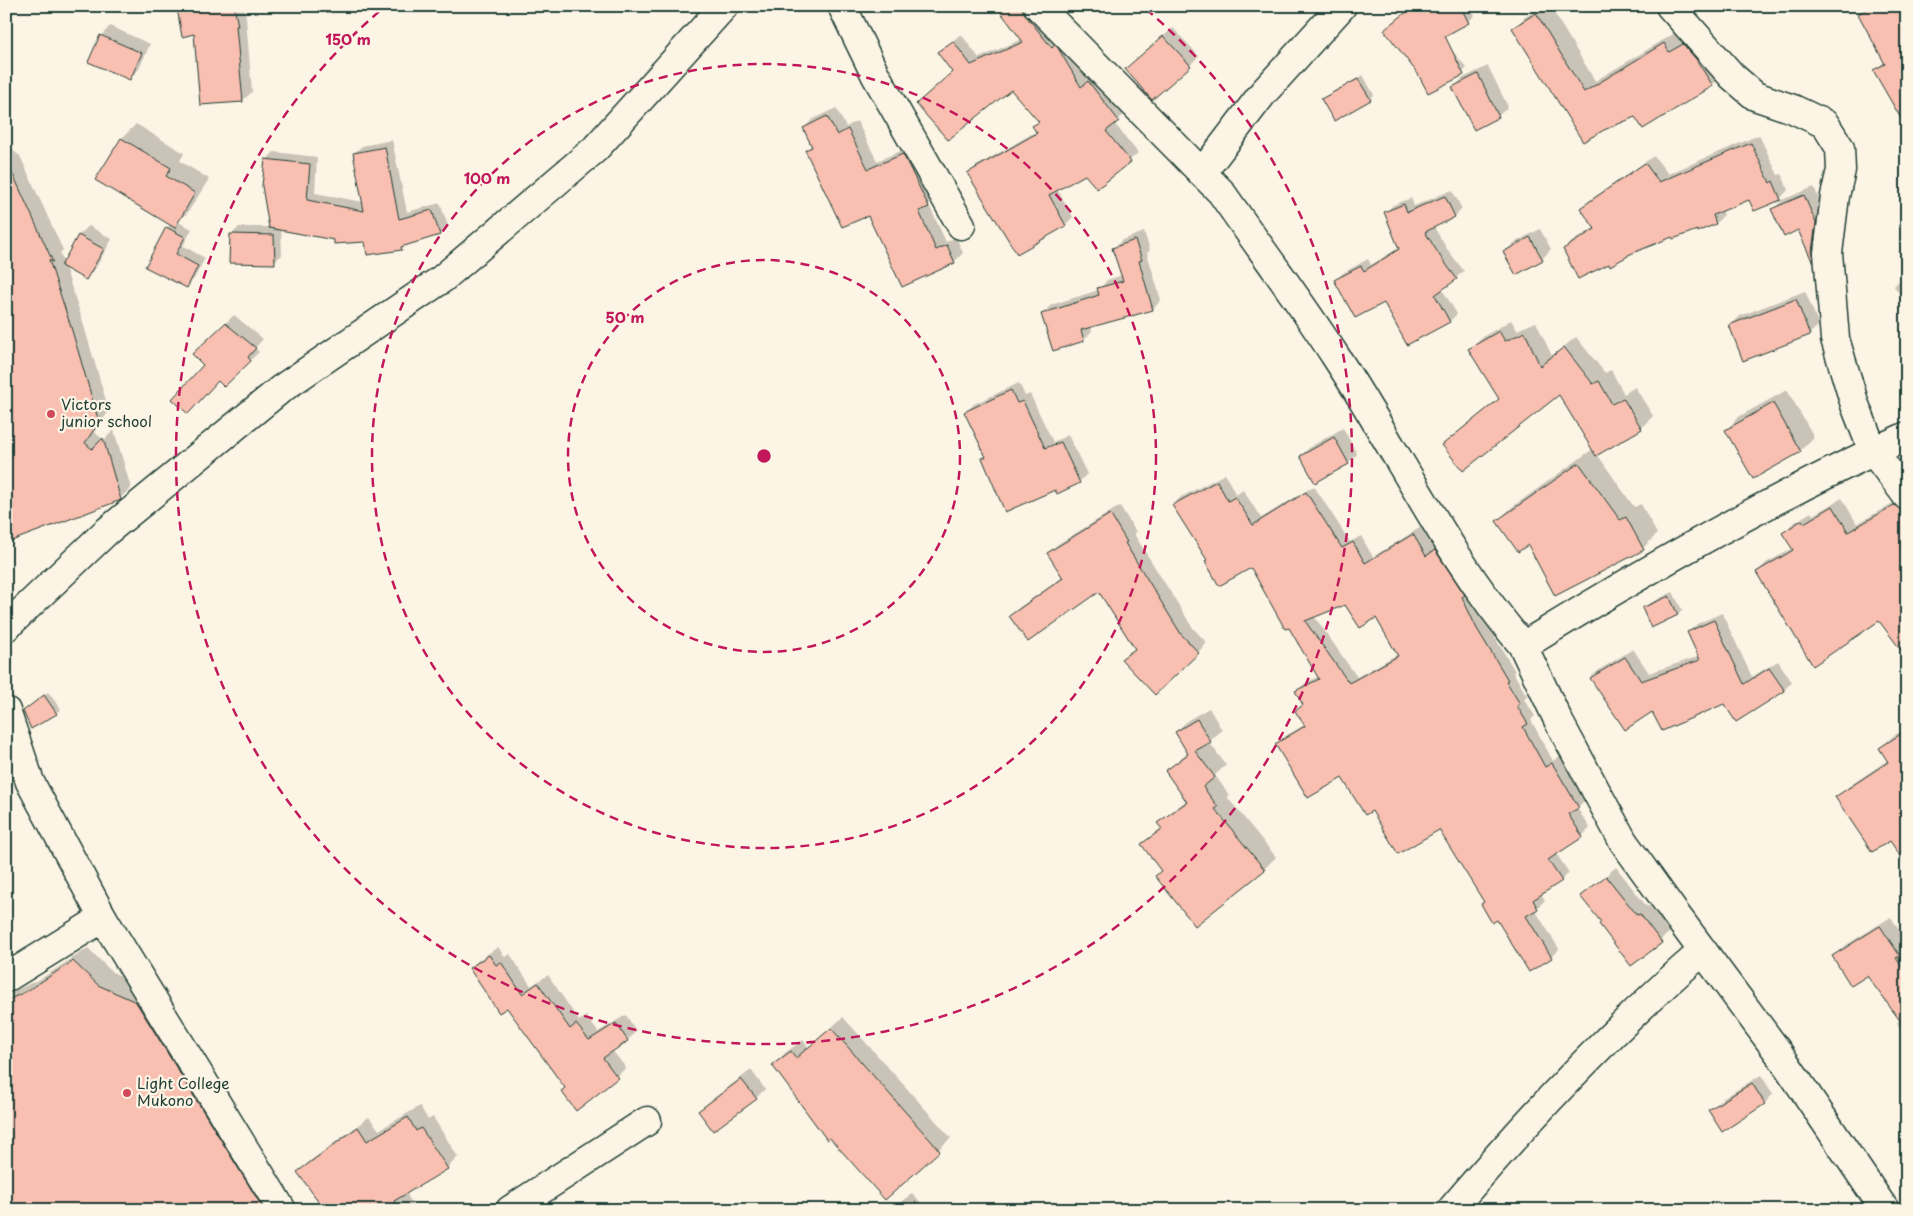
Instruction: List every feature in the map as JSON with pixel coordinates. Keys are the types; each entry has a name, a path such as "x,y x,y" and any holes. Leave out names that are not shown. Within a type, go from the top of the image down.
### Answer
{"street":[{"path":"842,6 875,74 962,225"},
{"path":"1038,6 1221,192 1336,357 1414,488 1495,613 1523,646 1559,722 1624,841 1778,1052 1885,1210"},
{"path":"1202,173 1263,93 1342,6"},
{"path":"1670,6 1732,76 1755,96 1793,109 1825,124 1840,148 1841,170 1835,196 1828,253 1835,339 1855,405 1873,451 1907,496"},
{"path":"6,627 106,532 266,401 442,280 595,149 719,8"},
{"path":"1523,646 1614,590 1774,500 1907,436"},
{"path":"6,711 30,782 103,918 282,1210"},
{"path":"6,978 103,918"},
{"path":"1451,1210 1589,1057 1703,951"},
{"path":"510,1210 647,1121"}],"building":[{"path":"188,6 234,6 238,26 236,26 243,102 200,105 194,34 182,37 177,8"},
{"path":"996,6 1020,6 1052,48 1055,45 1058,48 1081,87 1088,81 1119,121 1106,131 1131,162 1097,189 1085,175 1049,195 1066,226 1017,254 967,173 1037,133 1032,126 1039,122 1011,90 948,140 916,104 952,72 937,52 953,41 971,65 1023,42"},
{"path":"1414,6 1460,6 1469,23 1445,36 1464,75 1428,93 1418,74 1384,30"},
{"path":"1873,6 1898,6 1907,23 1907,129 1873,70 1885,64 1858,14"},
{"path":"1536,13 1584,92 1664,43 1669,52 1683,44 1696,59 1713,86 1643,129 1635,117 1604,130 1583,142 1512,28"},
{"path":"100,35 142,53 130,80 88,62"},
{"path":"1163,36 1191,66 1152,100 1125,69"},
{"path":"1478,74 1499,117 1474,130 1452,87"},
{"path":"1358,79 1371,100 1334,121 1321,99"},
{"path":"827,116 837,135 848,129 868,169 903,154 929,207 919,211 936,250 947,245 955,263 902,287 868,216 842,227 805,150 812,147 803,128"},
{"path":"121,138 171,168 166,176 195,193 175,228 95,180"},
{"path":"1751,143 1770,183 1773,181 1781,200 1754,211 1749,200 1713,215 1716,224 1697,232 1697,230 1673,239 1672,237 1628,255 1610,266 1609,264 1578,279 1563,249 1595,229 1580,208 1645,163 1659,182"},
{"path":"385,147 399,219 432,210 440,235 401,247 402,250 367,255 365,242 334,244 334,240 269,228 262,186 265,159 310,164 307,200 364,211 353,153"},
{"name":"Victors junior school","path":"6,159 53,262 49,260 99,422 85,443 92,449 103,438 121,500 6,543"},
{"path":"1804,195 1816,223 1812,251 1813,263 1798,230 1784,237 1771,209"},
{"path":"1445,196 1455,217 1425,232 1457,279 1435,295 1450,322 1407,345 1384,303 1355,318 1334,280 1361,266 1364,271 1399,249 1384,212 1404,204 1407,212"},
{"path":"166,227 185,237 176,254 198,266 187,288 145,267"},
{"path":"230,234 274,235 275,264 229,263"},
{"path":"78,235 104,249 86,280 61,266"},
{"path":"1530,237 1543,260 1516,275 1503,252"},
{"path":"1135,240 1142,260 1139,261 1153,310 1081,330 1084,341 1053,351 1041,314 1099,295 1097,288 1123,281 1112,248"},
{"path":"1796,299 1810,335 1743,361 1729,325"},
{"path":"225,323 256,348 248,357 251,361 224,387 218,381 188,414 172,399 203,365 192,354"},
{"path":"1499,331 1505,341 1525,332 1540,366 1564,347 1593,384 1599,381 1612,404 1623,398 1642,429 1596,456 1559,395 1463,471 1442,445 1499,399 1468,349"},
{"path":"1011,390 1017,403 1023,401 1045,448 1061,442 1080,483 1057,494 1055,490 1005,512 982,458 986,457 964,412"},
{"path":"1773,403 1801,452 1753,479 1725,430"},
{"path":"1334,437 1349,464 1315,483 1300,456"},
{"path":"1579,463 1620,520 1626,517 1644,550 1555,596 1528,545 1518,552 1496,521"},
{"path":"1217,481 1228,501 1235,497 1253,525 1306,492 1342,548 1353,542 1365,563 1413,534 1426,556 1435,550 1465,595 1462,597 1476,627 1520,704 1517,706 1528,724 1523,727 1545,767 1552,763 1579,808 1568,814 1583,837 1548,860 1562,881 1533,900 1538,909 1526,916 1552,958 1529,972 1497,920 1492,923 1481,904 1484,902 1439,830 1398,854 1372,811 1365,815 1342,778 1308,798 1275,744 1305,726 1295,711 1303,705 1295,691 1319,679 1289,628 1285,629 1251,568 1219,586 1205,561 1207,560 1172,505","holes":["1345,605 1360,628 1376,618 1398,656 1349,683 1305,621"]},
{"path":"1894,505 1904,511 1907,516 1907,658 1879,621 1813,666 1756,572 1793,550 1782,533 1802,520 1804,523 1833,506 1848,532"},
{"path":"1110,514 1127,542 1125,543 1181,634 1199,653 1155,695 1121,659 1135,649 1099,592 1028,642 1009,616 1063,578 1047,553"},
{"path":"1669,596 1678,615 1651,628 1642,608"},
{"path":"1714,620 1744,684 1769,668 1785,691 1736,722 1724,704 1662,731 1652,712 1625,730 1590,678 1625,657 1641,681 1700,660 1687,632"},
{"path":"44,695 57,714 31,729 23,711"},
{"path":"1197,719 1211,742 1195,751 1215,777 1203,787 1218,807 1215,809 1265,870 1195,926 1155,876 1161,871 1141,844 1162,829 1157,823 1187,802 1165,771 1188,754 1175,732"},
{"path":"1907,730 1907,866 1890,841 1872,852 1835,797 1888,762 1879,748"},
{"path":"1606,876 1637,915 1640,914 1662,943 1631,966 1599,924 1601,922 1580,896"},
{"path":"1880,926 1900,956 1896,958 1907,974 1907,1030 1867,976 1851,986 1832,956"},
{"path":"489,955 496,965 501,962 522,994 538,983 570,1029 576,1024 589,1040 616,1023 628,1041 603,1058 618,1078 576,1111 561,1091 565,1088 507,1008 499,1013 469,968"},
{"path":"73,961 98,985 136,1002 264,1210 19,1210 6,1200 6,1001 27,991"},
{"path":"831,1028 940,1151 885,1200 830,1138 827,1140 772,1065 791,1051 796,1058"},
{"path":"741,1079 757,1099 713,1131 698,1111"},
{"path":"1752,1083 1765,1104 1722,1132 1708,1110"},
{"path":"408,1117 416,1131 421,1128 448,1169 394,1201 398,1210 325,1210 297,1172 358,1127 367,1141"}],"place":[{"name":"Victors junior school","path":"51,414"},
{"name":"Light College Mukono","path":"127,1093"}]}
